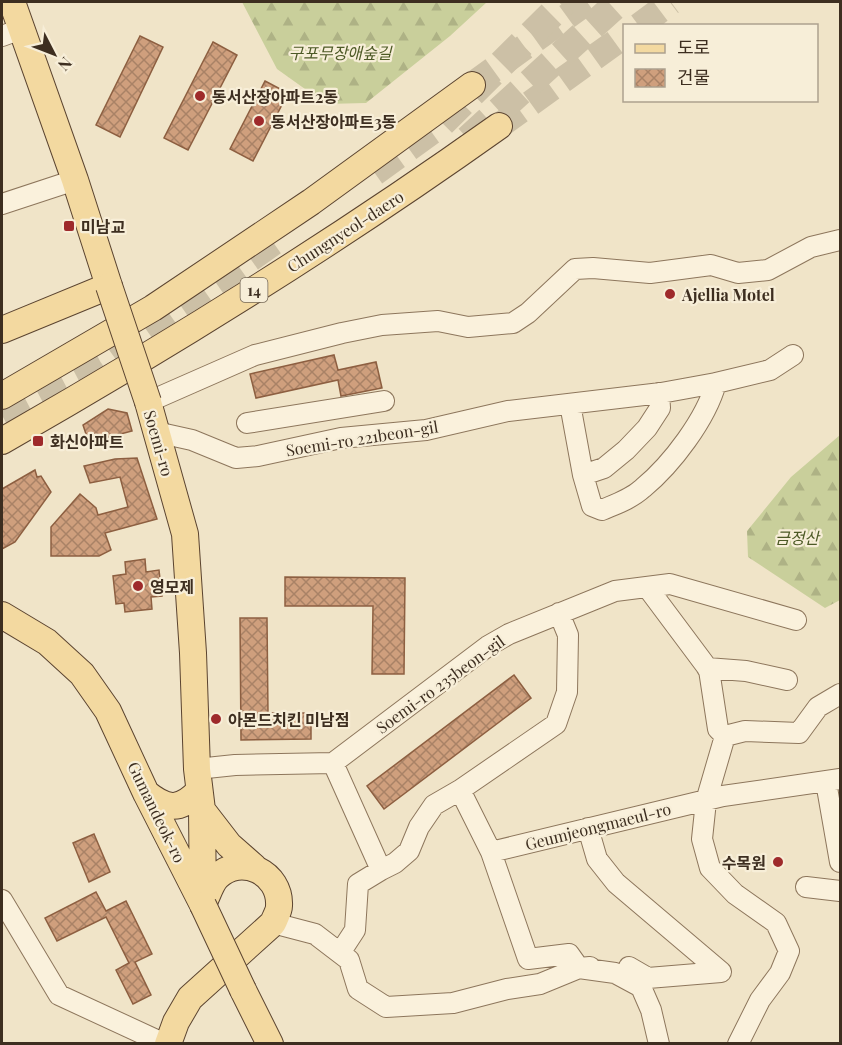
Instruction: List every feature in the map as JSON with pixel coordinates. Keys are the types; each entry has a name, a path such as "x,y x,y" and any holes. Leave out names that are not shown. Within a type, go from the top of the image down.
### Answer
{"main road":[{"name":"Soemi-ro","path":"12,2 11,32 75,180 148,402 185,534 204,873 203,905"},
{"path":"2,396 153,308 311,201 472,84"},
{"name":"Chungnyeol-daero","path":"2,441 114,377 269,281 408,191 499,126"},
{"path":"2,330 109,286"},
{"name":"Gumandeok-ro","path":"2,615 47,642 82,674 108,711 270,1044"},
{"path":"146,793 160,804 176,806 188,803 199,790 229,845 267,875 277,890 279,907 273,923 190,998 166,1044"},
{"path":"203,905 216,878 225,871 241,866 254,867"}],"street":[{"path":"2,204 75,180"},
{"path":"148,402 255,356 352,331 382,325 438,321 468,327 513,323 528,313 575,269 593,267 650,273 711,265 738,273 768,270 811,247 840,240"},
{"name":"Soemi-ro 221beon-gil","path":"156,432 192,440 236,458 258,456 336,440 426,430 508,411 659,393 770,370 793,355"},
{"path":"570,404 583,476 592,506 602,510 622,502 642,489 671,460 712,398 716,382"},
{"path":"583,476 603,468 626,450 647,428 660,408 659,393"},
{"path":"247,423 384,401"},
{"path":"329,410 336,440"},
{"name":"Soemi-ro 235beon-gil","path":"333,763 488,646 509,634 615,591 670,584 796,620"},
{"path":"647,587 707,668 718,729 725,736"},
{"path":"340,953 355,930 358,884 395,863 409,850 419,827 434,805 460,790 556,724 567,692 568,635 560,613"},
{"path":"707,668 746,671 787,680"},
{"path":"725,736 745,731 800,734 818,708 840,694"},
{"path":"725,736 706,801 702,839 710,868 735,894 776,923 789,951 780,973 760,1000 738,1044"},
{"path":"199,790 235,765 333,763 381,870"},
{"path":"833,781 840,862"},
{"name":"Geumjeongmaeul-ro","path":"491,852 723,796 833,781"},
{"path":"460,790 491,852 528,959 569,954 579,968 615,974 640,987 651,1010 659,1044"},
{"path":"273,923 315,934 349,960 358,989 387,1007 453,1003 507,989 540,984 579,968 621,962 648,978 721,972 616,883 597,860 588,828"},
{"path":"806,887 840,891"},
{"path":"2,900 59,995 166,1044"}],"green space":[{"name":"구포무장애숲길","path":"242,2 487,2 450,36 366,103 326,104 277,69"},
{"name":"금정산","path":"840,435 840,600 825,608 748,557 747,531 791,477"}],"building":[{"path":"140,36 163,47 120,137 96,125"},
{"name":"동서산장아파트2동","path":"213,42 237,55 188,150 164,138"},
{"name":"동서산장아파트3동","path":"265,81 288,93 253,161 230,149"},
{"path":"334,355 338,370 376,362 382,388 341,396 338,380 256,398 250,374"},
{"path":"108,409 127,413 132,431 109,437 87,437 83,425"},
{"path":"137,458 157,519 105,533 111,550 99,556 51,556 51,527 80,494 96,508 98,515 128,507 120,477 90,483 84,466 115,459"},
{"path":"35,470 37,477 41,476 51,492 15,542 2,549 2,489"},
{"name":"영모제","path":"145,559 146,572 159,570 162,596 151,597 152,609 125,612 124,603 116,604 113,576 126,574 125,562"},
{"path":"285,577 405,578 404,674 372,674 373,606 285,606"},
{"path":"240,618 267,618 268,713 311,713 311,739 241,740"},
{"path":"514,675 531,698 384,809 367,786"},
{"path":"94,834 110,872 89,882 73,843"},
{"path":"96,892 106,911 126,901 152,954 135,962 151,995 133,1004 116,970 129,963 106,917 57,941 45,918"}],"tunnel":[{"path":"374,172 441,124 564,2"},
{"path":"472,85 587,2"},
{"path":"468,139 619,2"},
{"path":"642,24 671,2"},
{"path":"499,126 623,37"},
{"path":"2,415 101,363 284,234"}],"place":[{"name":"동서산장아파트2동","path":"200,96"},
{"name":"동서산장아파트3동","path":"259,121"},
{"name":"미남교","path":"69,226"},
{"name":"Ajellia Motel","path":"670,294"},
{"name":"화신아파트","path":"38,441"},
{"name":"영모제","path":"138,586"},
{"name":"아몬드치킨 미남점","path":"216,719"},
{"name":"수목원","path":"778,862"}]}
